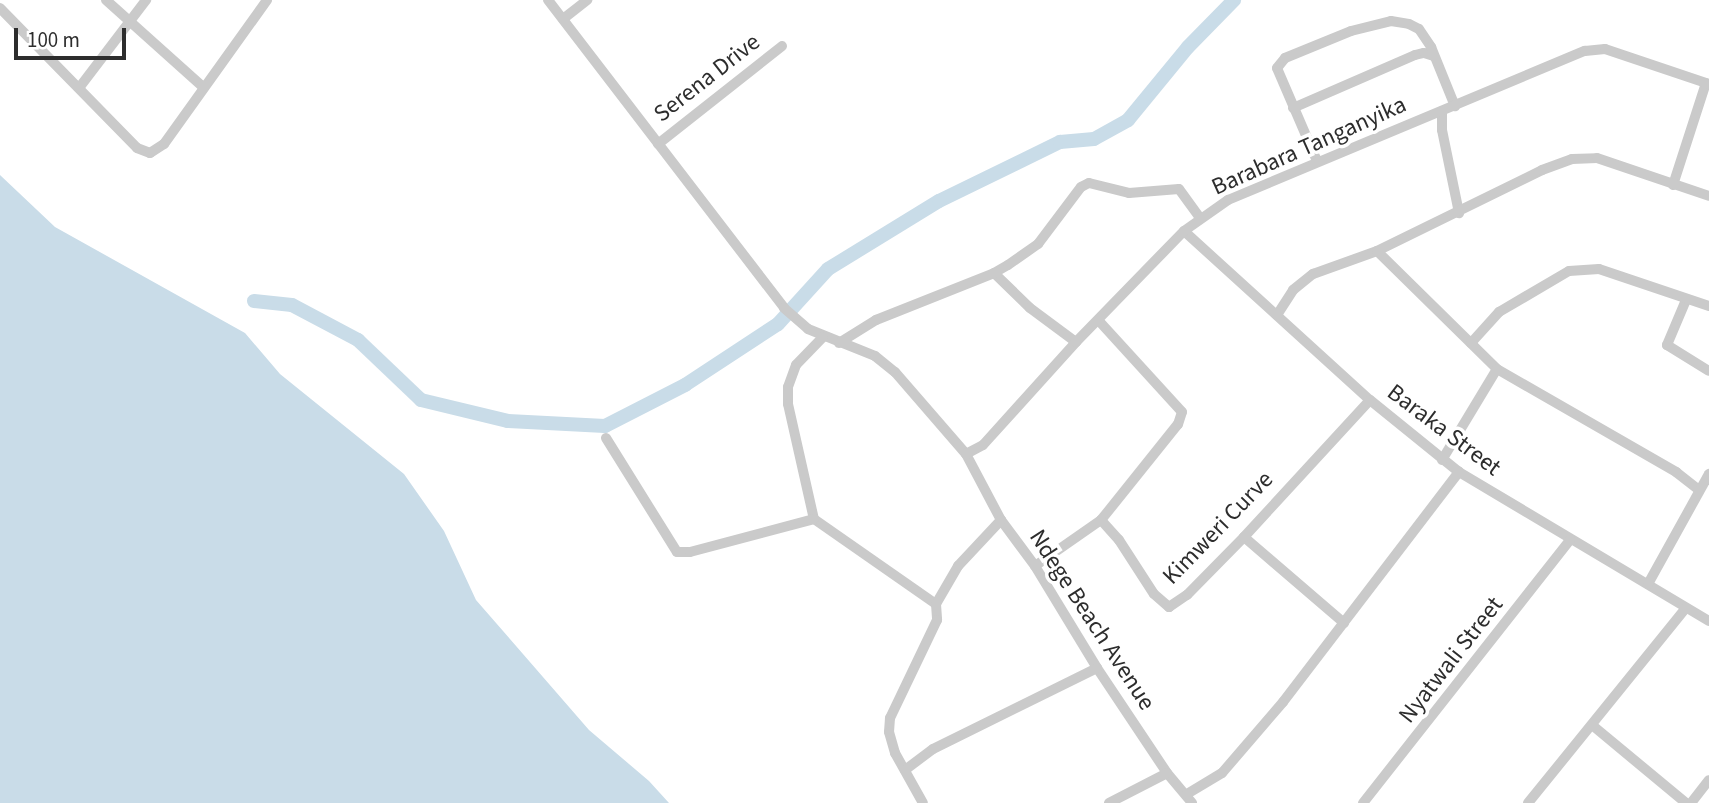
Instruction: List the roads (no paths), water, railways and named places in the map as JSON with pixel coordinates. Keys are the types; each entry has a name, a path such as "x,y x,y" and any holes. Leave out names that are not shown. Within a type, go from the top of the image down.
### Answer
{"street":[{"path":"7,0 0,9 137,148 150,153 164,144 267,0"},
{"path":"106,0 203,87"},
{"path":"79,88 146,0"},
{"name":"Ndege Beach Avenue","path":"548,0 784,308 808,329 874,356 895,373 966,454 1002,520 1035,566 1097,668 1167,773 1190,799"},
{"path":"563,19 587,0"},
{"path":"1317,161 1279,74 1279,64 1285,58 1350,31 1391,21 1409,24 1424,35 1455,106"},
{"name":"Serena Drive","path":"658,144 782,46"},
{"name":"Barabara Tanganyika","path":"966,454 983,445 1076,342 1184,231 1228,200 1317,161 1594,49 1626,55 1707,83"},
{"path":"1293,108 1415,55 1424,53 1434,56"},
{"path":"1673,185 1707,83"},
{"path":"1442,111 1442,130 1459,214"},
{"path":"1277,315 1302,281 1459,214 1542,170 1585,156 1709,196"},
{"path":"839,343 876,320 994,273 1038,244 1081,187 1089,183 1129,193 1179,189 1200,218"},
{"name":"Baraka Street","path":"1184,231 1370,400 1442,460 1570,540 1709,621"},
{"path":"1377,251 1497,369 1676,472 1699,490"},
{"path":"1471,343 1499,312 1569,271 1599,269 1709,306"},
{"path":"994,273 1030,308 1076,342"},
{"path":"1686,300 1667,345 1709,371"},
{"path":"1035,566 1101,520 1178,425 1182,412 1099,321"},
{"path":"823,337 796,365 788,387 788,404 814,519 936,604"},
{"path":"1442,460 1497,369"},
{"name":"Kimweri Curve","path":"1101,520 1119,540 1154,594 1169,607 1186,595 1244,537 1370,400"},
{"path":"606,438 677,552 690,552 814,519"},
{"path":"1190,799 1237,757 1459,472"},
{"path":"1648,584 1709,474"},
{"path":"923,803 891,746 890,718 937,620 936,604 958,566 1002,520"},
{"path":"1244,537 1344,623"},
{"name":"Nyatwali Street","path":"1363,803 1570,540"},
{"path":"1528,803 1685,609"},
{"path":"905,770 933,749 1097,668"},
{"path":"1592,725 1688,803 1709,780"},
{"path":"1110,803 1167,773"}],"water":[{"path":"0,175 55,227 245,333 280,374 404,474 444,531 476,600 589,730 649,781 669,803 0,803"}],"waterway":[{"path":"254,301 292,305 358,340 421,400 508,421 605,426 685,385 778,324 828,269 939,201 1060,142 1094,139 1128,120 1188,47 1234,0"}]}
